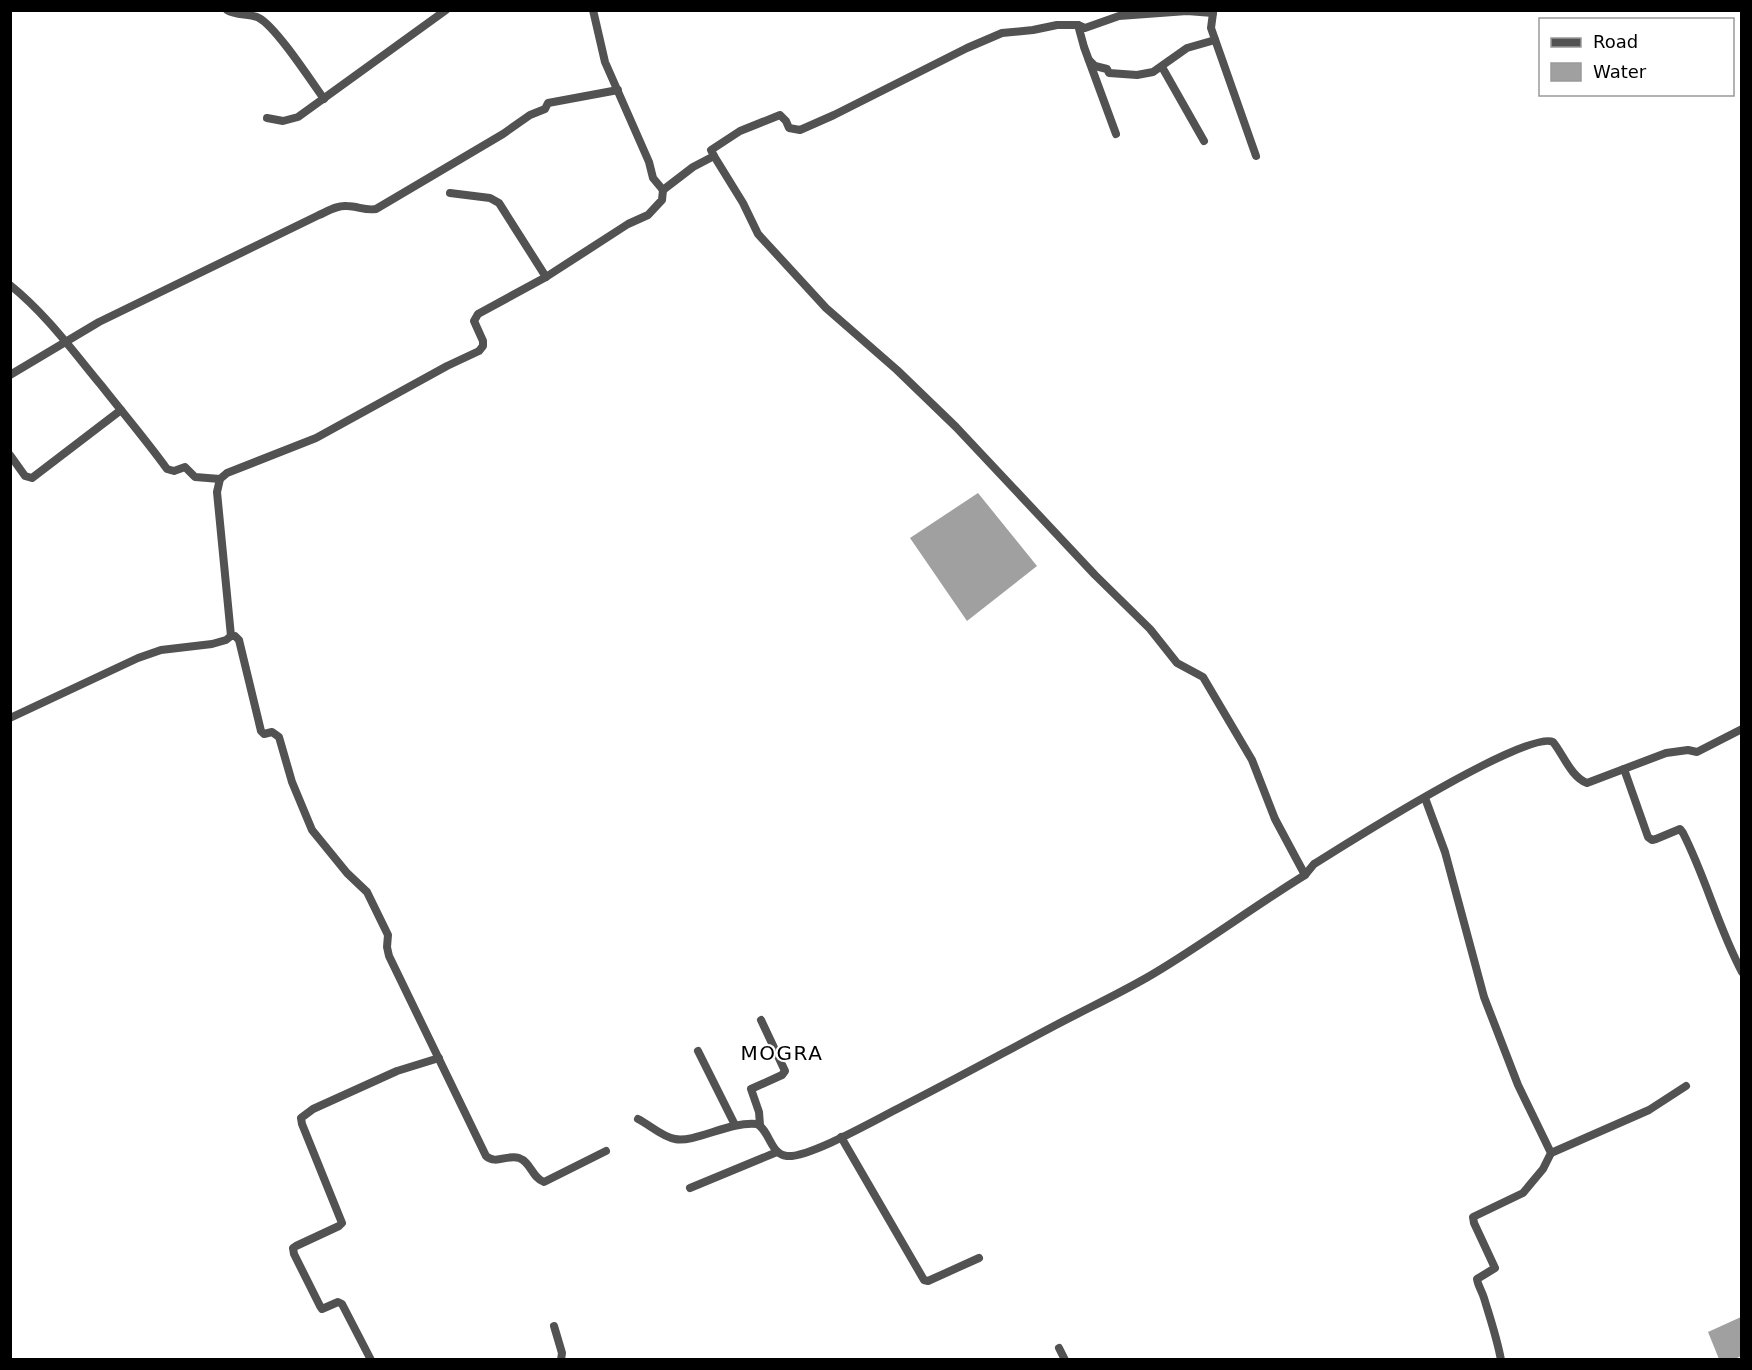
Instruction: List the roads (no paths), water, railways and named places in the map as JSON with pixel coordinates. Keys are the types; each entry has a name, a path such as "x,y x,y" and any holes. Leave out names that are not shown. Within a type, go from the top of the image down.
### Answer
{"street":[{"path":"227,10 237,15 256,17 264,22 292,54 324,99"},
{"path":"267,118 283,121 298,117 446,10"},
{"path":"231,636 217,492 220,479 228,473 316,438 478,351 483,346 483,341 474,321 477,314 546,277 628,224 648,215 662,200 663,190 653,178 650,162 605,62 592,10"},
{"path":"1256,156 1211,28 1213,12 1157,12 1119,16 1084,28 1078,25 1057,26 1002,33 800,130 789,128 780,115 740,131 711,150 743,203 758,234 826,308 882,356 956,427 1150,629 1177,663 1203,677 1252,760 1275,819 1305,875"},
{"path":"1078,25 1116,134"},
{"path":"1089,60 1095,66 1107,69 1109,73 1137,75 1153,72 1187,48 1215,40"},
{"path":"1162,67 1204,141"},
{"path":"10,375 66,341 334,208 349,206 365,210 376,209 503,134 530,115 545,109 548,104 618,90"},
{"path":"663,190 693,167 714,156"},
{"path":"450,193 490,198 499,202 546,277"},
{"path":"10,285 30,301 66,341 137,428 167,469 174,471 185,467 195,477 220,479"},
{"path":"10,455 25,476 32,478 121,410"},
{"path":"10,718 138,658 161,650 212,644 236,636 239,640 261,731 264,734 272,732 279,737 292,782 312,830 347,873 367,892 388,935 389,956 444,1072 489,1159 519,1158 525,1161 537,1179 544,1182 606,1151"},
{"path":"760,1020 785,1071 782,1075 751,1089 759,1112 760,1125 777,1152 786,1156 792,1155 842,1137 961,1077 1056,1024 1130,988 1217,934 1305,875 1314,864 1492,759 1536,741 1548,739 1553,742 1574,773 1584,782 1666,753 1688,750 1698,752 1742,729"},
{"path":"1624,769 1648,837 1652,840 1682,830 1701,872 1723,934 1742,972"},
{"path":"1425,798 1445,852 1484,997 1518,1085 1551,1153"},
{"path":"698,1051 735,1125"},
{"path":"371,1359 342,1304 338,1302 322,1309 294,1254 293,1248 296,1246 342,1223 301,1118 313,1109 397,1071 439,1058"},
{"path":"1501,1359 1482,1291 1477,1282 1477,1279 1491,1273 1495,1268 1473,1217 1523,1193 1543,1169 1551,1153 1649,1110 1686,1086"},
{"path":"638,1119 670,1138 680,1140 735,1125 753,1123 760,1125"},
{"path":"842,1137 926,1282 979,1258"},
{"path":"690,1188 777,1152"},
{"path":"554,1326 562,1353 561,1359"},
{"path":"1059,1348 1065,1359"}],"water":[{"path":"978,493 1037,566 967,621 910,538"},
{"path":"1741,1317 1741,1356 1735,1359 1719,1359 1708,1332"}],"district":[{"name":"MOGRA","path":"782,1053"}]}
